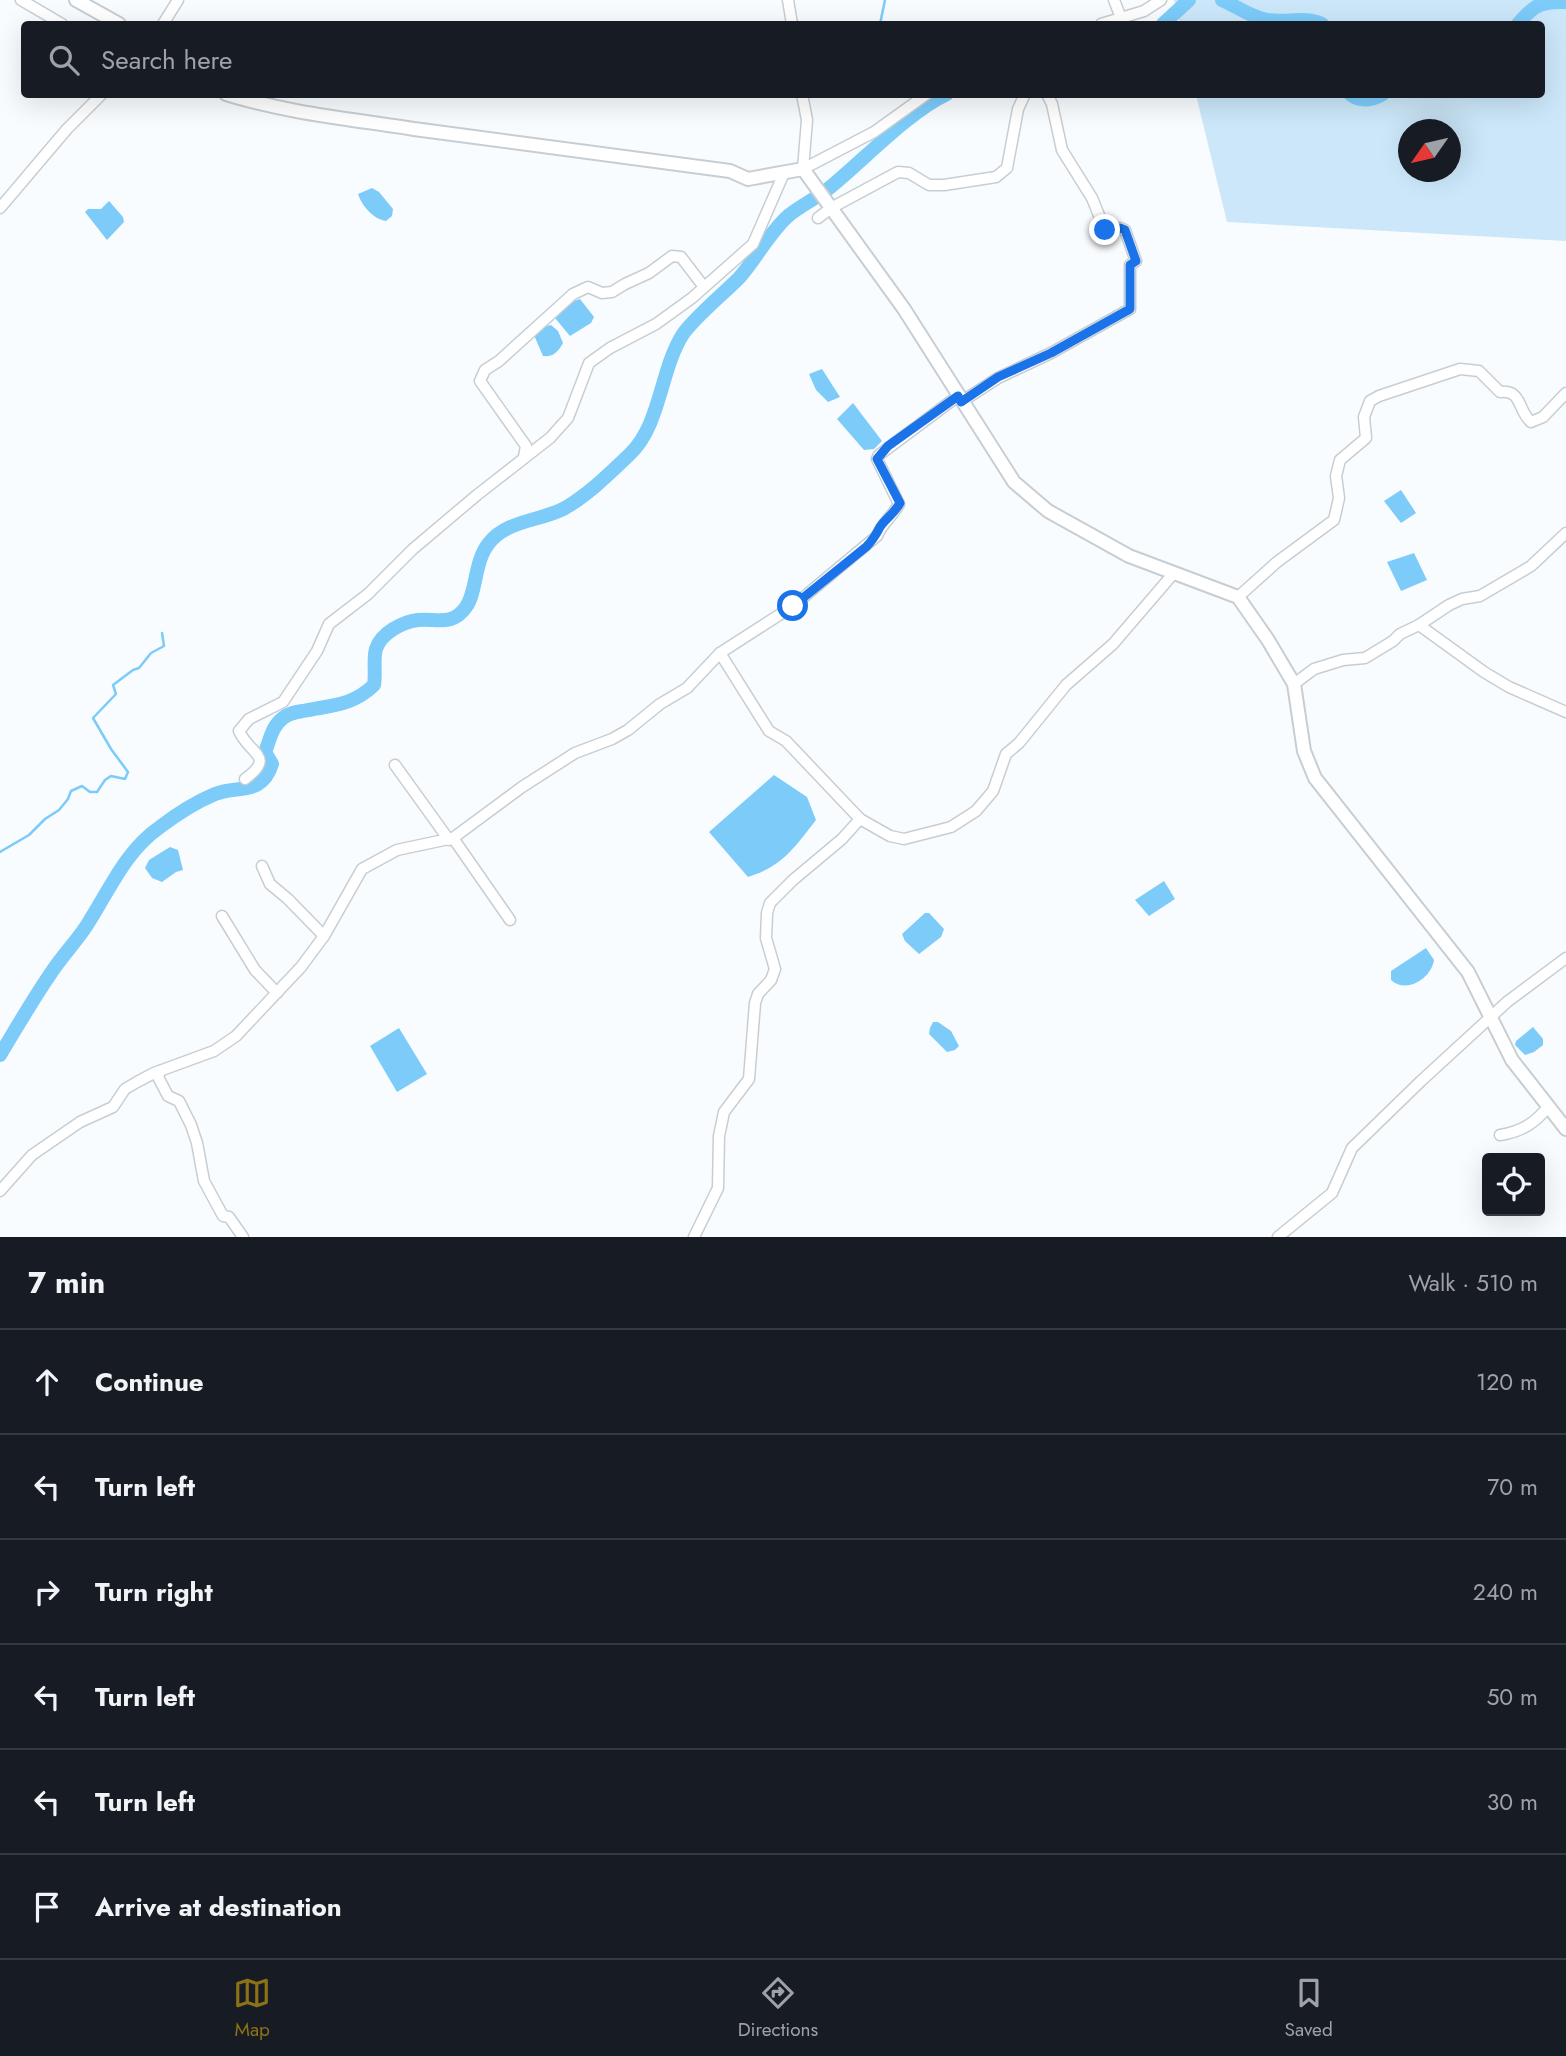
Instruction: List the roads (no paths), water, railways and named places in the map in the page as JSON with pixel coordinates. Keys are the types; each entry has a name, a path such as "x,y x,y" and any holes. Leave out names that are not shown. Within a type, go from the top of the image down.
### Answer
{"street":[{"path":"21,0 57,21"},
{"path":"76,0 114,21"},
{"path":"165,21 178,0"},
{"path":"788,0 792,21"},
{"path":"1114,0 1121,18"},
{"path":"1111,21 1144,11 1161,0"},
{"path":"0,208 67,129 98,98"},
{"path":"239,98 334,118 730,171 748,178 803,169 874,132 921,98"},
{"path":"803,98 807,120 803,169 904,309 1014,482 1048,511 1129,556 1238,597 1294,684 1304,751 1315,778 1468,972 1511,1059 1566,1129"},
{"path":"817,218 828,204 898,172 909,173 929,185 944,186 996,177 1007,168 1018,108 1023,98"},
{"path":"0,1191 32,1155 80,1122 113,1107 125,1089 160,1071 214,1051 236,1036 302,967 324,936 362,869 397,850 451,839 522,787 575,753 628,730 660,704 687,688 720,653 793,606 877,536 881,525 893,515 900,503 877,459 879,454 960,399 998,377 1051,353 1130,309 1129,272 1130,265 1136,261 1125,230 1105,230 1092,198 1062,150 1048,98"},
{"path":"245,779 259,769 260,765 257,754 243,740 239,731 249,719 283,702 317,651 329,624 368,594 414,549 550,438 568,418 589,363 610,348 656,324 753,244 784,173"},
{"path":"524,457 526,446 480,381 485,370 499,361 573,294 588,288 602,293 612,292 649,274 672,256 681,257 704,287"},
{"path":"1238,597 1277,562 1334,520 1339,498 1336,476 1340,460 1366,438 1364,417 1370,401 1460,369 1479,371 1500,392 1514,393 1531,422 1544,417 1566,393"},
{"path":"1294,684 1314,669 1343,660 1365,658 1449,605 1462,598 1479,596 1531,566 1566,533"},
{"path":"720,653 769,732 776,733 786,741 860,819 890,836 904,839 951,827 976,811 993,791 1006,754 1019,743 1066,685 1113,644 1174,574"},
{"path":"1419,625 1509,687 1566,712"},
{"path":"395,765 510,920"},
{"path":"694,1237 718,1188 719,1136 724,1112 749,1079 755,1003 758,994 771,980 775,969 766,938 770,903 842,839 860,819"},
{"path":"262,866 270,884 288,898 324,936"},
{"path":"222,916 255,970 277,993"},
{"path":"1278,1237 1332,1193 1352,1148 1507,1002 1566,958"},
{"path":"160,1071 158,1077 168,1096 179,1101 191,1125 204,1181 214,1202 243,1237"},
{"path":"1500,1135 1523,1129 1541,1116 1548,1107"}],"water":[{"path":"372,188 379,192 393,209 392,216 386,221 372,215 360,199 358,194"},
{"path":"109,201 124,222 107,240 85,212 88,209 101,209"},
{"path":"580,299 594,317 591,323 570,336 555,318 566,306"},
{"path":"551,325 558,331 563,343 555,353 543,356 534,335 542,327"},
{"path":"822,369 840,397 828,402 816,390 809,374"},
{"path":"853,403 882,441 874,449 864,450 837,419"},
{"path":"1401,490 1416,513 1401,523 1384,501"},
{"path":"1414,553 1427,580 1401,591 1387,562"},
{"path":"774,775 807,797 816,820 779,862 748,877 709,832"},
{"path":"170,847 178,850 183,870 162,882 152,878 145,868 149,860"},
{"path":"1164,881 1175,899 1149,916 1135,900"},
{"path":"925,913 929,913 944,929 941,937 919,954 905,941 902,934"},
{"path":"1426,948 1434,960 1423,978 1410,985 1397,984 1391,980 1391,971"},
{"path":"933,1022 938,1022 951,1031 959,1046 955,1050 947,1052 929,1034"},
{"path":"1533,1027 1543,1039 1543,1045 1525,1055 1515,1045 1516,1041"},
{"path":"399,1028 427,1074 397,1092 370,1046"}],"waterway":[{"path":"881,21 885,0"},
{"path":"1166,21 1189,0"},
{"path":"1222,0 1261,19 1274,21"},
{"path":"1521,21 1539,6 1550,2 1566,2"},
{"path":"1274,21 1312,21"},
{"path":"0,1055 44,983 83,931 137,848 166,822 201,801 224,791 249,788 262,781 272,764 265,752 279,721 293,713 341,704 366,692 374,685 376,649 382,638 393,629 412,621 444,620 461,613 470,601 484,550 496,535 515,525 565,508 607,476 640,442 648,428 669,364 683,334 739,278 781,223 828,189 916,113 940,98"},
{"path":"1358,98 1375,98"},
{"path":"0,852 29,835 59,810 71,791 82,786 90,792 97,792 111,776 125,779 128,772 93,718 116,694 113,685 139,668 151,653 164,646 162,633"}]}
